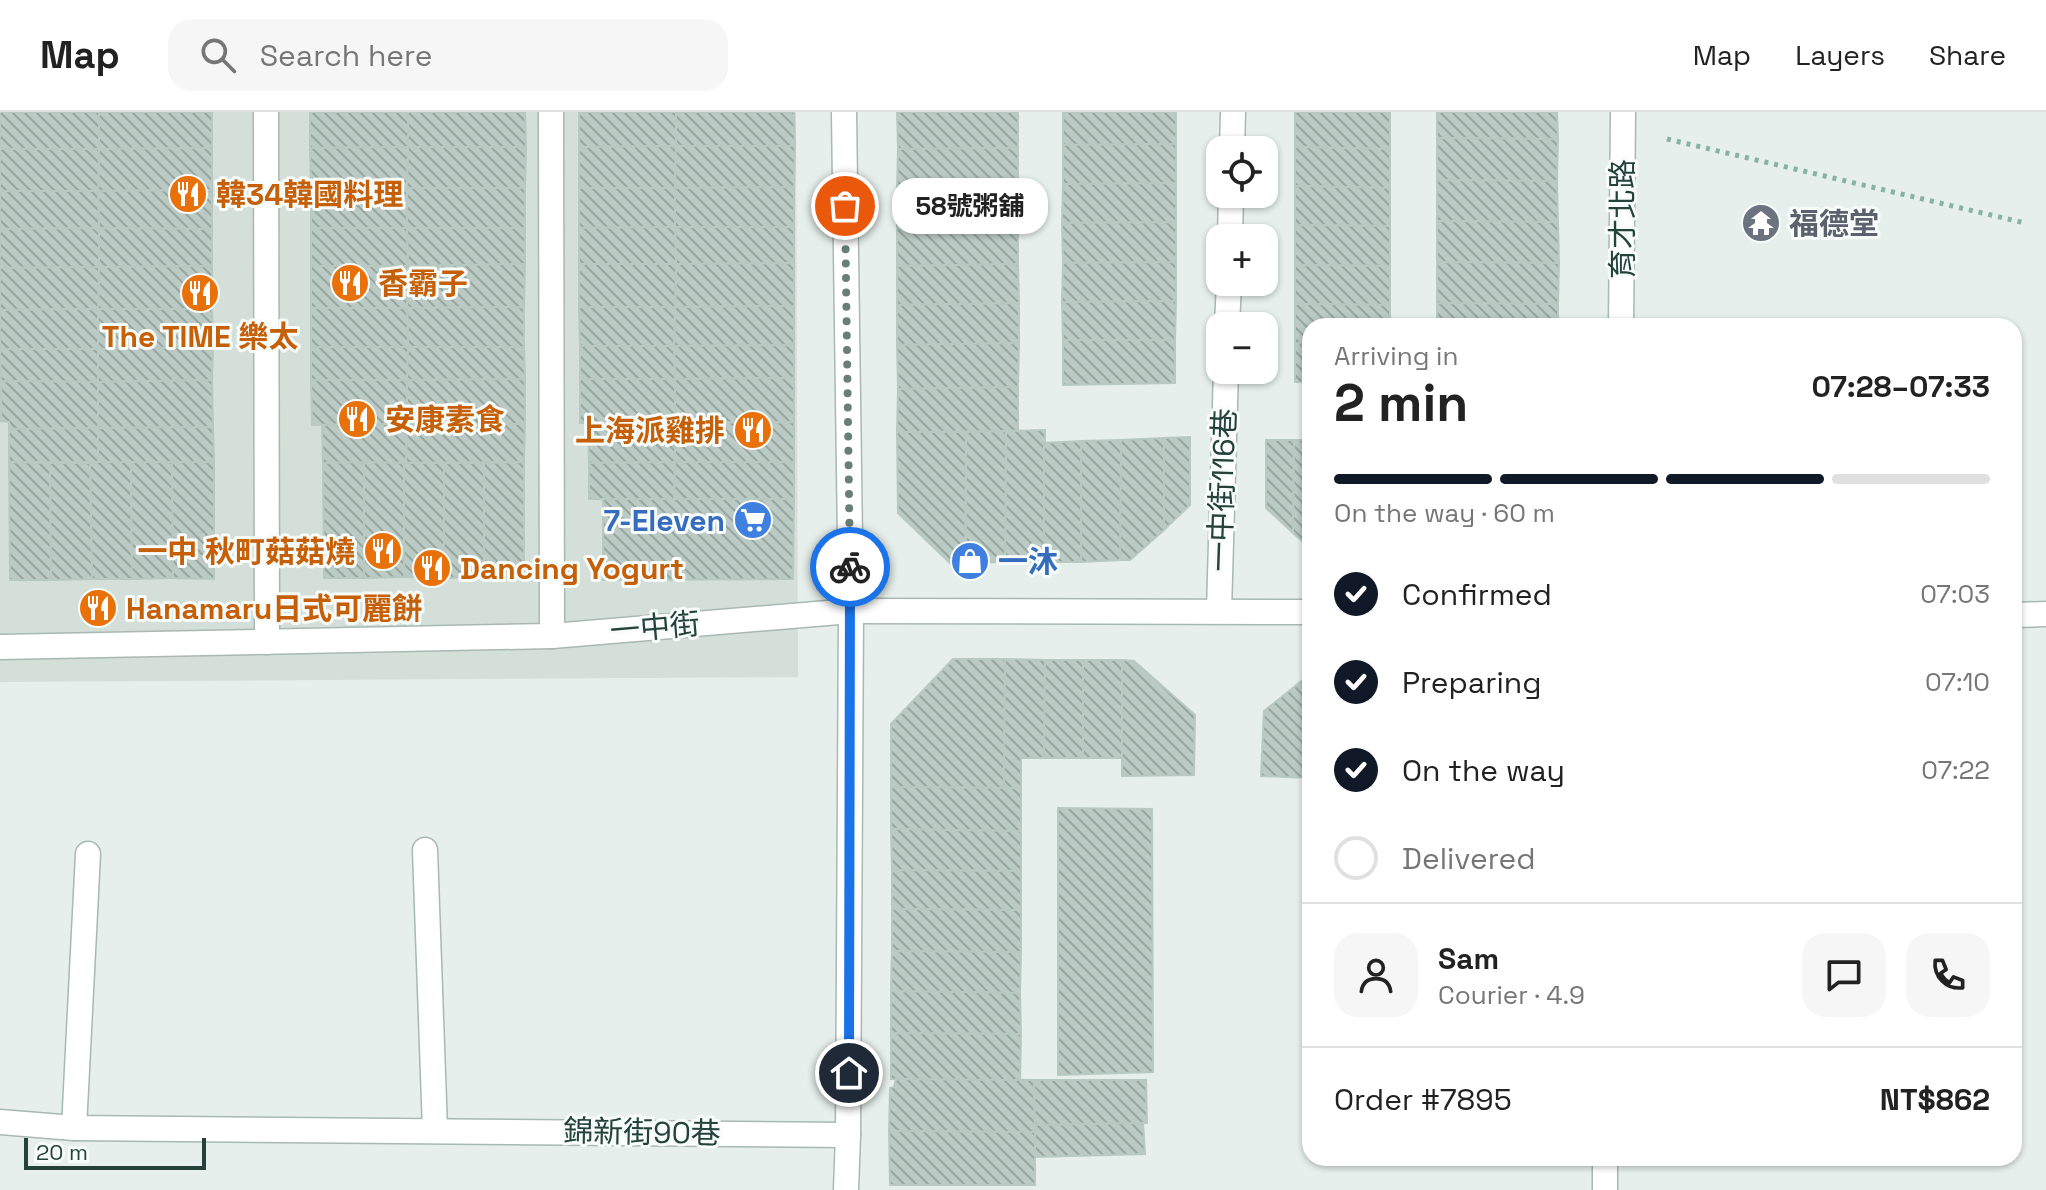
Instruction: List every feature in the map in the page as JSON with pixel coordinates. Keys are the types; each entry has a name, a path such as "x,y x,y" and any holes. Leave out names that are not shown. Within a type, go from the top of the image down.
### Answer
{"street":[{"path":"266,112 267,642"},
{"path":"551,112 552,636"},
{"path":"844,112 851,611 846,1190"},
{"path":"1232,136 1233,112"},
{"name":"育才北路","path":"1621,318 1623,120"},
{"name":"一中街116巷","path":"1219,611 1226,384"},
{"name":"一中街","path":"0,647 552,636 851,611 1302,612"},
{"path":"2022,615 2046,614"},
{"path":"425,850 435,1130"},
{"path":"74,1128 88,854"},
{"name":"錦新街90巷","path":"0,1122 74,1128 848,1135"},
{"path":"1605,1166 1605,1190"}],"path":[{"path":"1623,120 2025,223"}],"shaded area":[{"path":"0,112 796,112 798,677 0,682"}],"building":[{"path":"0,112 99,112 99,149 0,149"},
{"path":"99,112 212,112 212,148 99,149"},
{"path":"310,112 408,112 408,147 310,148"},
{"path":"408,112 525,112 526,147 408,147"},
{"path":"579,112 676,112 676,146 579,147"},
{"path":"676,112 794,112 795,146 676,146"},
{"path":"897,112 1018,112 1018,148 898,149"},
{"path":"1063,112 1176,112 1176,144 1063,145"},
{"path":"1295,112 1390,112 1390,149 1295,147"},
{"path":"1437,112 1557,112 1558,139 1437,138"},
{"path":"1437,138 1558,139 1557,181 1437,180"},
{"path":"1176,144 1176,183 1063,184 1063,145"},
{"path":"676,146 675,188 579,188 579,147"},
{"path":"676,146 795,146 794,187 675,188"},
{"path":"408,147 407,188 311,189 310,148"},
{"path":"408,147 526,147 525,188 407,188"},
{"path":"1295,147 1390,149 1390,188 1295,186"},
{"path":"212,148 212,190 98,191 99,149"},
{"path":"1018,148 1018,186 897,188 898,149"},
{"path":"0,149 99,149 98,191 0,191"},
{"path":"1437,180 1557,181 1558,222 1437,221"},
{"path":"1176,183 1176,222 1062,223 1063,184"},
{"path":"1018,186 1018,225 897,227 897,188"},
{"path":"1295,186 1390,188 1390,226 1295,225"},
{"path":"794,187 794,227 675,227 675,188"},
{"path":"407,188 407,228 311,228 311,189"},
{"path":"407,188 525,188 525,228 407,228"},
{"path":"579,188 675,188 675,227 579,228"},
{"path":"212,190 212,229 99,228 98,191"},
{"path":"0,191 98,191 99,228 0,229"},
{"path":"1437,221 1558,222 1559,263 1437,262"},
{"path":"1176,222 1176,262 1063,263 1062,223"},
{"path":"1018,225 1018,264 897,266 897,227"},
{"path":"1295,225 1390,226 1390,266 1295,265"},
{"path":"675,227 794,227 794,263 676,264"},
{"path":"675,227 676,264 579,264 579,228"},
{"path":"99,228 212,229 212,266 99,267"},
{"path":"99,228 99,267 0,268 0,229"},
{"path":"311,228 407,228 408,266 311,266"},
{"path":"407,228 525,228 525,264 408,266"},
{"path":"1176,262 1176,301 1062,302 1063,263"},
{"path":"1437,262 1559,263 1558,304 1437,303"},
{"path":"794,263 794,306 675,307 676,264"},
{"path":"525,264 524,307 407,308 408,266"},
{"path":"579,264 676,264 675,307 579,307"},
{"path":"1018,264 1019,303 897,305 897,266"},
{"path":"1295,265 1390,266 1390,305 1295,304"},
{"path":"212,266 212,309 98,309 99,267"},
{"path":"311,266 408,266 407,308 311,308"},
{"path":"99,267 98,309 0,310 0,268"},
{"path":"1176,301 1175,340 1063,340 1062,302"},
{"path":"1019,303 1019,343 897,345 897,305"},
{"path":"1437,303 1558,304 1558,318 1437,318"},
{"path":"1295,304 1390,305 1390,318 1302,318 1302,343 1295,343"},
{"path":"794,306 794,345 674,346 675,307"},
{"path":"524,307 524,347 408,347 407,308"},
{"path":"579,307 675,307 674,346 580,346"},
{"path":"311,308 407,308 408,347 311,347"},
{"path":"98,309 98,349 0,349 0,310"},
{"path":"98,309 212,309 213,347 98,349"},
{"path":"1063,340 1175,340 1175,383 1063,385"},
{"path":"1019,343 1018,387 898,389 897,345"},
{"path":"1295,343 1302,343 1302,382 1295,382"},
{"path":"794,345 794,378 675,379 674,346"},
{"path":"580,346 674,346 675,379 580,379"},
{"path":"213,347 212,380 98,382 98,349"},
{"path":"311,347 408,347 407,380 311,380"},
{"path":"408,347 524,347 525,379 407,380"},
{"path":"0,349 98,349 98,382 1,381"},
{"path":"794,378 794,422 675,423 675,379"},
{"path":"525,379 525,424 407,424 407,380"},
{"path":"580,379 675,379 675,423 580,423"},
{"path":"212,380 213,427 98,428 98,382"},
{"path":"311,380 407,380 407,424 312,425"},
{"path":"1,381 98,382 98,428 9,429 9,422 1,421"},
{"path":"1018,387 1018,431 897,432 898,389"},
{"path":"794,422 794,462 675,462 675,423"},
{"path":"588,423 675,423 675,462 589,463"},
{"path":"407,424 406,463 323,463 322,425"},
{"path":"407,424 525,424 524,462 406,463"},
{"path":"213,427 214,462 98,462 98,428"},
{"path":"98,428 98,462 9,462 9,429"},
{"path":"1045,430 1044,562 1005,562 1006,431"},
{"path":"1006,431 1005,562 966,563 966,432"},
{"path":"897,432 966,432 965,568 954,567 898,513"},
{"path":"1190,437 1190,505 1164,530 1164,438"},
{"path":"1164,438 1164,530 1130,560 1120,560 1121,440"},
{"path":"1121,440 1120,560 1081,562 1081,441"},
{"path":"1266,440 1294,440 1293,533 1266,508"},
{"path":"1294,440 1302,440 1302,541 1293,533"},
{"path":"1081,441 1081,562 1044,562 1044,443"},
{"path":"9,462 50,463 51,580 10,580"},
{"path":"131,462 132,579 92,579 90,463"},
{"path":"131,462 172,462 173,578 132,579"},
{"path":"172,462 214,462 214,579 173,578"},
{"path":"364,462 404,463 404,577 364,578"},
{"path":"364,462 364,578 324,578 323,463"},
{"path":"524,462 524,577 484,577 484,463"},
{"path":"675,462 674,499 589,499 589,463"},
{"path":"675,462 794,462 794,499 674,499"},
{"path":"50,463 90,463 92,579 51,580"},
{"path":"404,463 444,463 444,578 404,577"},
{"path":"444,463 484,463 484,577 444,578"},
{"path":"603,499 794,499 793,579 603,580"},
{"path":"953,659 1005,659 1004,788 891,787 891,724"},
{"path":"1005,659 1045,660 1044,758 1021,758 1021,788 1004,788"},
{"path":"1045,660 1083,660 1083,758 1044,758"},
{"path":"1083,660 1122,660 1122,758 1083,758"},
{"path":"1122,660 1134,661 1195,715 1194,775 1122,776"},
{"path":"1302,680 1302,778 1261,776 1264,711"},
{"path":"891,787 1021,788 1021,831 891,829"},
{"path":"1058,808 1152,809 1153,1072 1058,1075"},
{"path":"891,829 1021,831 1021,871 892,870"},
{"path":"892,870 1021,871 1021,910 892,909"},
{"path":"892,909 1021,910 1021,952 892,951"},
{"path":"892,951 1021,952 1020,993 891,991"},
{"path":"891,991 1020,993 1021,1034 891,1033"},
{"path":"891,1033 1021,1034 1020,1081 891,1079"},
{"path":"896,1079 1034,1080 1035,1132 889,1131 890,1088 894,1087"},
{"path":"1034,1080 1146,1080 1147,1123 1035,1125"},
{"path":"1143,1123 1145,1154 1035,1157 1035,1125"},
{"path":"889,1131 1035,1132 1035,1185 890,1185"}],"way so far":[{"path":"845,206 850,567"}],"place":[{"name":"韓34韓國料理","path":"188,194"},
{"name":"58號粥舖","path":"845,206"},
{"name":"福德堂","path":"1761,223"},
{"name":"香霸子","path":"350,283"},
{"name":"The TIME 樂太","path":"200,293"},
{"name":"安康素食","path":"357,419"},
{"name":"上海派雞排","path":"753,430"},
{"name":"7-Eleven","path":"753,520"},
{"name":"一中 秋町菇菇燒","path":"383,551"},
{"name":"一沐","path":"970,561"},
{"name":"Dancing Yogurt","path":"432,568"},
{"name":"Hanamaru日式可麗餅","path":"98,608"}],"route":[{"path":"849,1073 850,567"}]}
